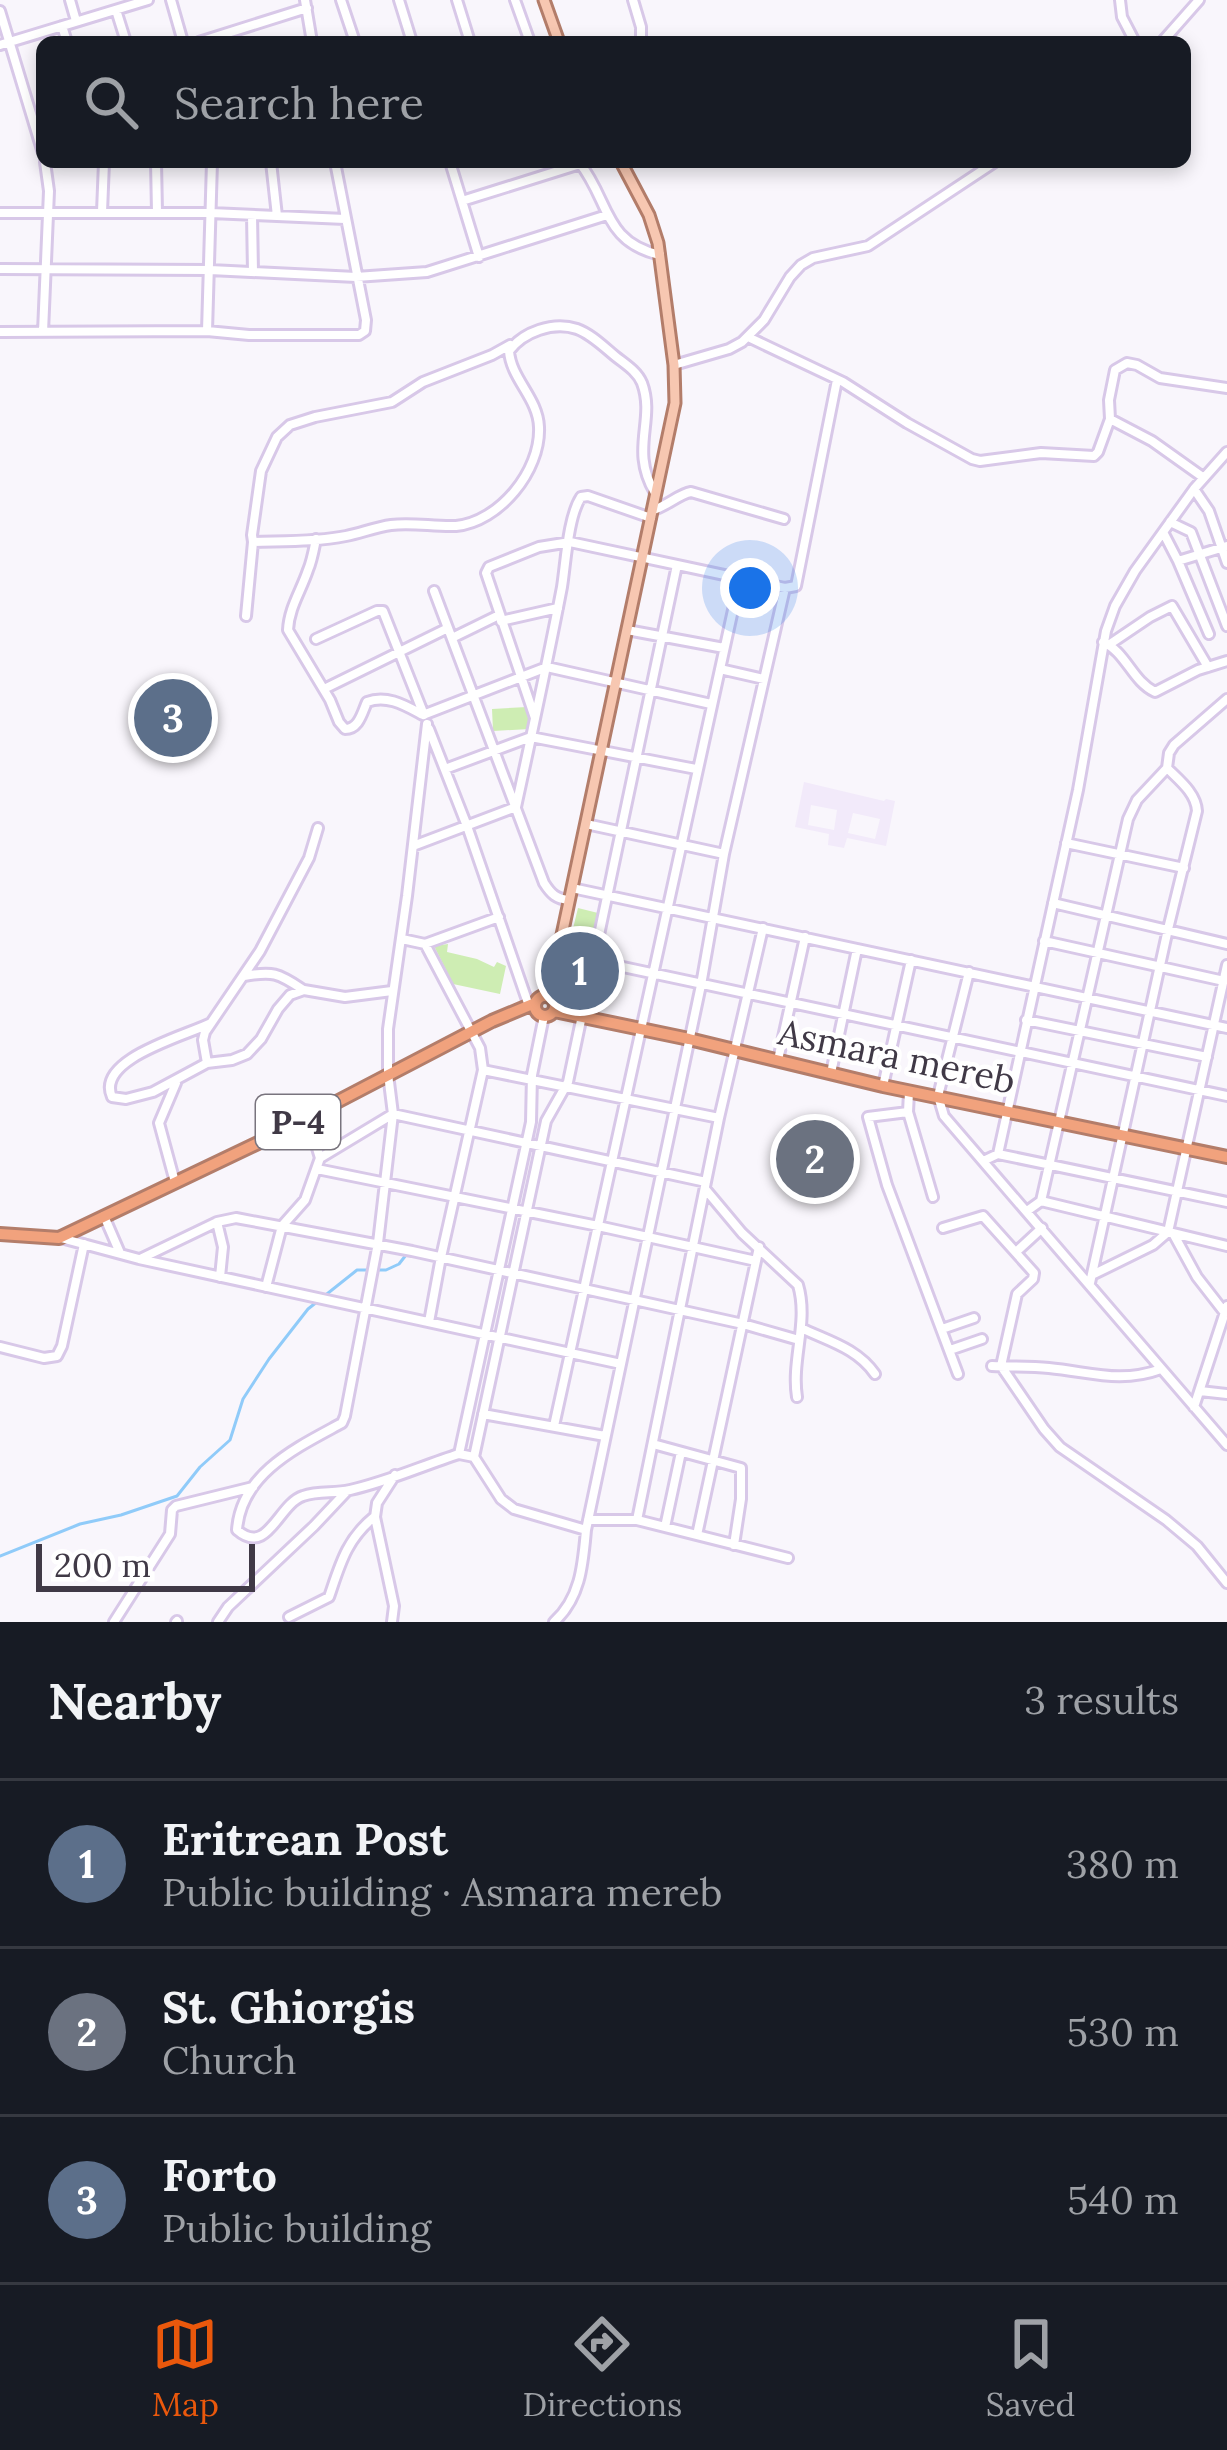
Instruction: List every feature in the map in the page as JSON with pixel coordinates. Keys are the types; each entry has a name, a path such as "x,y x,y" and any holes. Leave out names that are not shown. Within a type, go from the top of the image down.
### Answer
{"highway":[{"name":"P-4","path":"0,1234 59,1238 549,996"},
{"path":"532,1005 549,1013 555,1004 549,996"},
{"name":"Asmara mereb","path":"549,1013 1227,1157"}],"main road":[{"path":"544,0 557,36"},
{"path":"549,996 675,403 654,228 622,168"}],"street":[{"path":"70,0 76,21"},
{"path":"5,44 148,0"},
{"path":"171,0 181,36"},
{"path":"340,0 353,36"},
{"path":"399,0 410,36"},
{"path":"457,0 468,36"},
{"path":"515,0 528,36"},
{"path":"633,0 641,36"},
{"path":"1120,0 1132,36"},
{"path":"1167,36 1199,0"},
{"path":"219,36 306,4 311,36"},
{"path":"116,10 124,36"},
{"path":"0,11 5,44 36,133"},
{"path":"62,26 65,36"},
{"path":"235,31 237,36"},
{"path":"44,332 45,168"},
{"path":"102,212 104,168"},
{"path":"156,168 158,212"},
{"path":"207,331 212,168"},
{"path":"272,168 277,216"},
{"path":"0,332 359,335 365,331 366,320 336,168"},
{"path":"452,168 479,256"},
{"path":"462,201 564,168"},
{"path":"584,168 615,230 629,244 660,255"},
{"path":"674,365 728,349 748,337 801,265 868,245 986,168"},
{"path":"0,213 158,212 346,219"},
{"path":"252,214 253,272"},
{"path":"0,269 356,277 427,272 607,215"},
{"path":"246,616 261,472 277,437 290,425 315,417 392,402 423,382 493,355 527,334 572,327 637,374 645,411 644,474 656,494"},
{"path":"748,337 837,380 980,461 1041,453 1094,456 1110,419 1111,380 1115,370 1127,364 1160,378 1227,388"},
{"path":"253,542 343,537 392,525 454,526 492,512 516,491 533,459 540,428 532,400 510,365 509,351 517,341"},
{"path":"535,718 486,573 489,567 538,548 570,542 796,586 837,380"},
{"path":"1110,419 1152,441 1204,478"},
{"path":"998,1154 1115,606 1169,521 1227,452"},
{"path":"1194,489 1209,511 1227,563"},
{"path":"516,807 547,667 572,514 581,496 652,514 691,492 784,519"},
{"path":"1169,521 1191,532 1227,626"},
{"path":"1162,531 1208,634"},
{"path":"316,539 288,630 339,722 352,729 368,702 378,698 406,706 425,719"},
{"path":"1178,561 1224,547"},
{"path":"677,565 590,984 566,1086 547,1121 474,1457 514,1509 587,1525 637,1520 788,1558"},
{"path":"554,1426 740,578"},
{"path":"554,1622 565,1613 576,1591 584,1558 724,854 785,587"},
{"path":"1214,592 1227,587"},
{"path":"434,591 544,883 560,899 571,894 608,895 1227,1028"},
{"path":"1107,643 1172,606 1208,667"},
{"path":"324,689 399,650 500,618 558,608"},
{"path":"316,639 376,610 383,611 532,1005"},
{"path":"627,631 724,648"},
{"path":"1107,643 1147,689 1155,692 1227,661"},
{"path":"425,719 547,667 711,704"},
{"path":"720,669 764,679"},
{"path":"1028,1211 1041,1201 1128,819 1137,800 1167,768 1174,745 1227,699"},
{"path":"425,719 388,1029 393,1114 378,1244 342,1423 271,1465 254,1487 237,1530 254,1538 265,1534 289,1502 322,1491 347,1491 459,1454 474,1457"},
{"path":"445,769 531,736 696,769"},
{"path":"1091,1280 1197,802 1167,768"},
{"path":"413,846 516,807"},
{"path":"586,824 724,854"},
{"path":"207,1063 203,1040 211,1023 260,951 309,858 318,828"},
{"path":"1066,843 1184,868"},
{"path":"1053,903 1227,944"},
{"path":"402,939 425,944 499,917"},
{"path":"637,1520 763,928"},
{"path":"778,1061 806,937"},
{"path":"1044,941 1223,981"},
{"path":"425,944 480,1048 483,1070 429,1322"},
{"path":"831,1074 857,949"},
{"path":"883,1086 911,960"},
{"path":"594,961 1227,1096"},
{"path":"1194,1408 1226,1309 1197,1277 1171,1233 1227,965"},
{"path":"243,977 270,972 304,990 345,997 392,991"},
{"path":"969,973 938,1096 944,1117 1091,1280 1227,1445"},
{"path":"553,977 590,984"},
{"path":"211,1023 132,1058 109,1080 112,1097 126,1099 153,1092 207,1063 247,1054 290,994 304,990"},
{"path":"459,1454 527,1144 532,1079 549,1013"},
{"path":"1026,1020 1208,1057"},
{"path":"483,1070 719,1118"},
{"path":"175,1183 159,1123 177,1082"},
{"path":"909,1090 908,1112 933,1197"},
{"path":"908,1112 868,1118 887,1185 958,1374"},
{"path":"319,1164 393,1114 706,1186 731,1221 798,1285 797,1397"},
{"path":"266,1287 283,1226 305,1201 319,1164 308,1117"},
{"path":"983,1160 998,1154 1227,1202"},
{"path":"319,1164 756,1261"},
{"path":"1041,1201 1227,1246"},
{"path":"104,1216 121,1254"},
{"path":"944,1228 983,1216 1034,1273 1017,1294 996,1366"},
{"path":"139,1259 217,1222 236,1218 409,1250 799,1340"},
{"path":"217,1222 223,1247 220,1277"},
{"path":"1016,1251 1042,1228"},
{"path":"1091,1280 1171,1233"},
{"path":"59,1238 621,1364"},
{"path":"0,1347 44,1358 57,1356 84,1244"},
{"path":"697,1535 759,1247"},
{"path":"941,1329 974,1318"},
{"path":"801,1328 853,1351 874,1374"},
{"path":"949,1351 982,1339"},
{"path":"996,1366 1118,1378 1161,1369"},
{"path":"996,1366 1060,1447 1166,1520 1227,1583"},
{"path":"1200,1390 1227,1394"},
{"path":"483,1414 605,1436"},
{"path":"652,1444 740,1466 734,1545"},
{"path":"665,1527 681,1452"},
{"path":"395,1622 375,1516 377,1503 396,1474"},
{"path":"114,1622 170,1534 176,1506 254,1487"},
{"path":"218,1622 347,1491"},
{"path":"289,1617 328,1597 343,1554 375,1516"}],"shaded area":[{"path":"804,782 895,801 886,846 847,838 844,848 828,845 829,834 795,827","holes":["811,805 837,810 834,830 808,825","853,813 880,819 875,839 848,833"]}],"green space":[{"path":"527,707 529,729 493,731 492,709"},
{"path":"578,908 598,913 591,950 569,945"},
{"path":"448,944 447,952 494,967 497,962 506,966 500,994 453,984 434,946"}],"waterway":[{"path":"0,1556 80,1524 177,1496 230,1440 243,1399 308,1309 357,1270 386,1270 406,1255"}],"place":[{"name":"Forto","path":"173,718"},
{"name":"Eritrean Post","path":"580,971"},
{"name":"St. Ghiorgis","path":"815,1159"}]}
